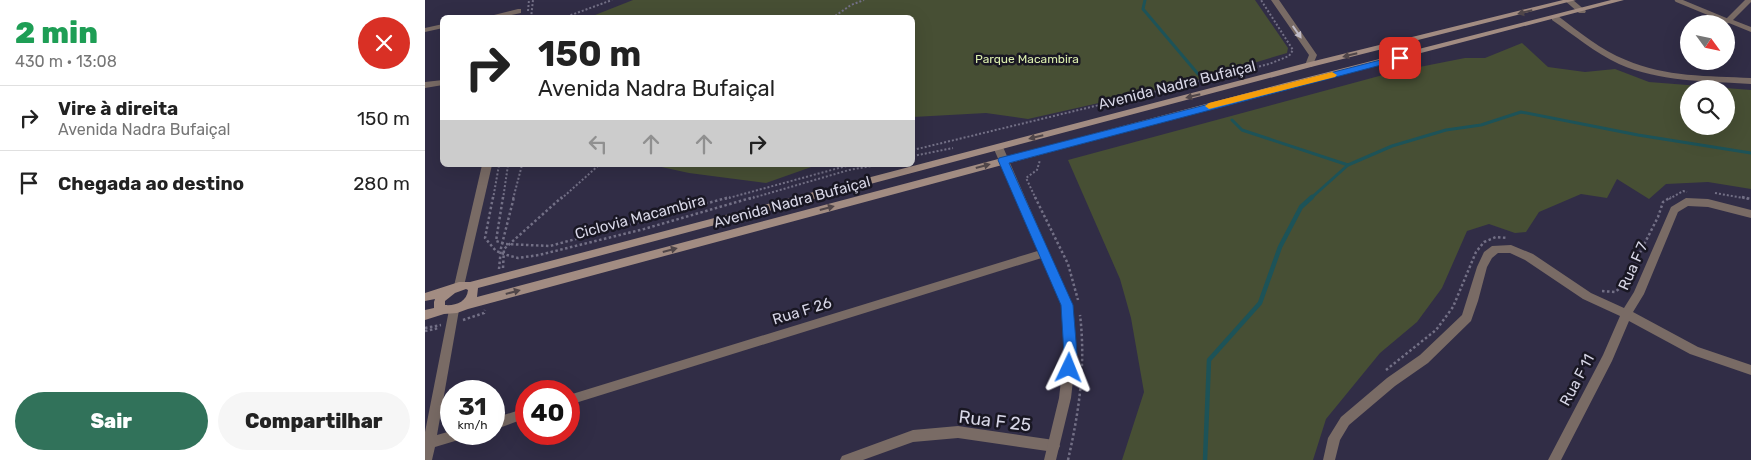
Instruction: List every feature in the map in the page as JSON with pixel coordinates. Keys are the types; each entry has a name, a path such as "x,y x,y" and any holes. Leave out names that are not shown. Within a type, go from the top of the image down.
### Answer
{"main road":[{"name":"Avenida Nadra Bufaiçal","path":"448,291 1309,65 1569,0"},
{"name":"Avenida Nadra Bufaiçal","path":"453,315 465,304 1003,160 1620,0"},
{"path":"465,286 473,288 473,296 465,304"},
{"path":"425,298 448,291"},
{"path":"448,291 439,302 440,308 453,315"},
{"path":"425,315 453,315"}],"street":[{"path":"518,14 521,0"},
{"path":"1275,0 1313,55 1309,65"},
{"path":"1569,0 1582,11"},
{"path":"1734,15 1749,0"},
{"path":"1555,18 1606,53 1632,66 1659,73 1751,82"},
{"path":"1735,24 1751,30"},
{"path":"425,30 440,27"},
{"path":"425,86 440,83"},
{"path":"998,146 1067,305 1070,354 1065,398 1050,460"},
{"path":"465,286 487,167"},
{"name":"Rua F 7","path":"1329,460 1334,438 1345,421 1391,382 1424,359 1467,318 1482,266 1489,255 1496,250 1511,249 1529,257 1587,296 1626,314 1639,294 1673,210 1686,202 1708,203 1751,214"},
{"name":"Rua F 26","path":"580,397 1044,253"},
{"path":"1626,314 1694,350 1751,370"},
{"name":"Rua F 11","path":"1554,460 1608,357 1626,314"},
{"path":"427,460 453,315"},
{"name":"Rua F 25","path":"846,460 913,436 958,432 1053,446"},
{"path":"429,444 440,441"}],"lane":[{"path":"1677,0 1713,15"}],"path":[{"path":"531,15 533,0"},
{"path":"571,15 612,0"},
{"path":"836,15 851,5 864,0"},
{"path":"915,150 1269,64 1289,56 1293,50 1261,0"},
{"path":"1041,159 1037,165 1037,170 1026,178 1068,264 1078,301"},
{"name":"Ciclovia Macambira","path":"499,167 485,238 496,251 518,258 550,253 849,170 866,167"},
{"path":"508,167 496,241 505,244 550,246 844,167"},
{"path":"499,271 501,248 521,167"},
{"path":"499,276 503,270 505,249 597,167"},
{"path":"453,315 481,312 484,304"},
{"path":"1068,460 1082,387 1084,338 1079,310"},
{"path":"425,330 449,324"}],"green space":[{"name":"Parque Macambira","path":"633,0 1255,0 1288,48 1287,53 1183,84 1028,119 986,113 915,117 915,15 595,15"},
{"path":"1522,43 1548,67 1585,72 1615,69 1649,82 1680,84 1680,135 1735,135 1735,89 1751,90 1751,189 1708,182 1666,184 1649,199 1617,179 1607,198 1581,194 1539,212 1526,232 1515,233 1489,224 1467,231 1442,288 1417,322 1380,353 1326,419 1313,460 1122,460 1144,392 1131,318 1120,279 1068,160 1394,72 1465,58 1485,58"},
{"path":"661,167 811,167 766,183 689,173"}],"waterway":[{"path":"1145,0 1143,9 1198,74"},
{"path":"1348,165 1392,146 1446,130 1481,125 1521,112 1638,135 1751,153"},
{"path":"1232,120 1242,130 1348,165"},
{"path":"1310,199 1348,165"},
{"path":"1205,460 1209,360 1260,303 1280,247 1301,207 1312,197"}],"slow traffic":[{"path":"1209,106 1332,75"}],"route":[{"path":"1069,368 1067,305 1003,160 1288,85 1400,58"}]}
